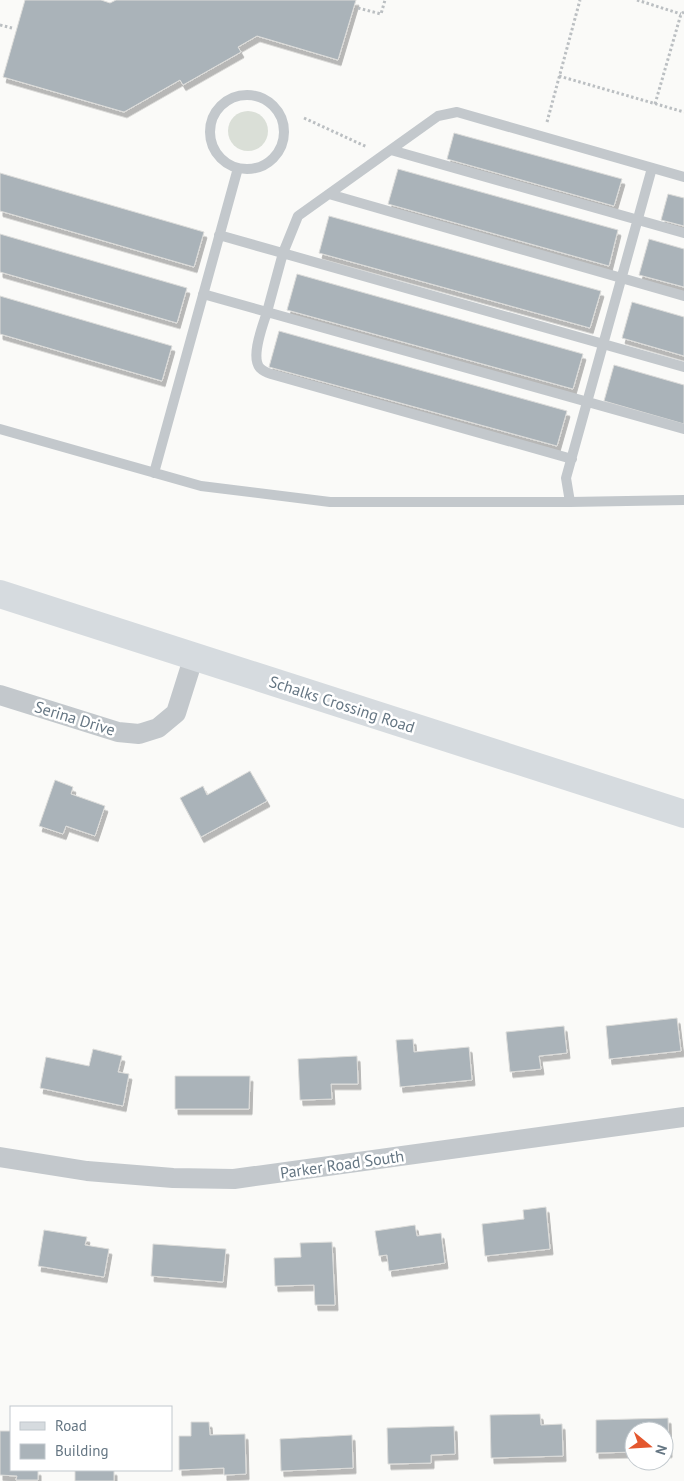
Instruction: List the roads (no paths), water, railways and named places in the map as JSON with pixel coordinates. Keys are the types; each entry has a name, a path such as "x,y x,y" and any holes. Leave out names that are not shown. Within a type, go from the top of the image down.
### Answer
{"street":[{"name":"Schalks Crossing Road","path":"0,594 684,814"},
{"name":"Serina Drive","path":"0,695 118,732 139,734 158,728 176,713 194,656"},
{"name":"Parker Road South","path":"0,1157 86,1171 172,1178 234,1179 684,1117"}],"lane":[{"path":"250,95 263,98 274,106 282,118 284,131 282,144 275,156 264,165 252,169 238,168 225,162 216,152 211,140 211,126 216,113 224,103 237,96 250,95"},
{"path":"572,459 271,374 260,368 256,350 283,253 298,216 438,116 457,112 684,178"},
{"path":"391,150 684,233"},
{"path":"154,472 238,168"},
{"path":"570,502 566,478 652,168"},
{"path":"329,194 684,296"},
{"path":"219,235 684,367"},
{"path":"203,294 684,429"},
{"path":"0,429 201,486 330,502 684,500"}]}
